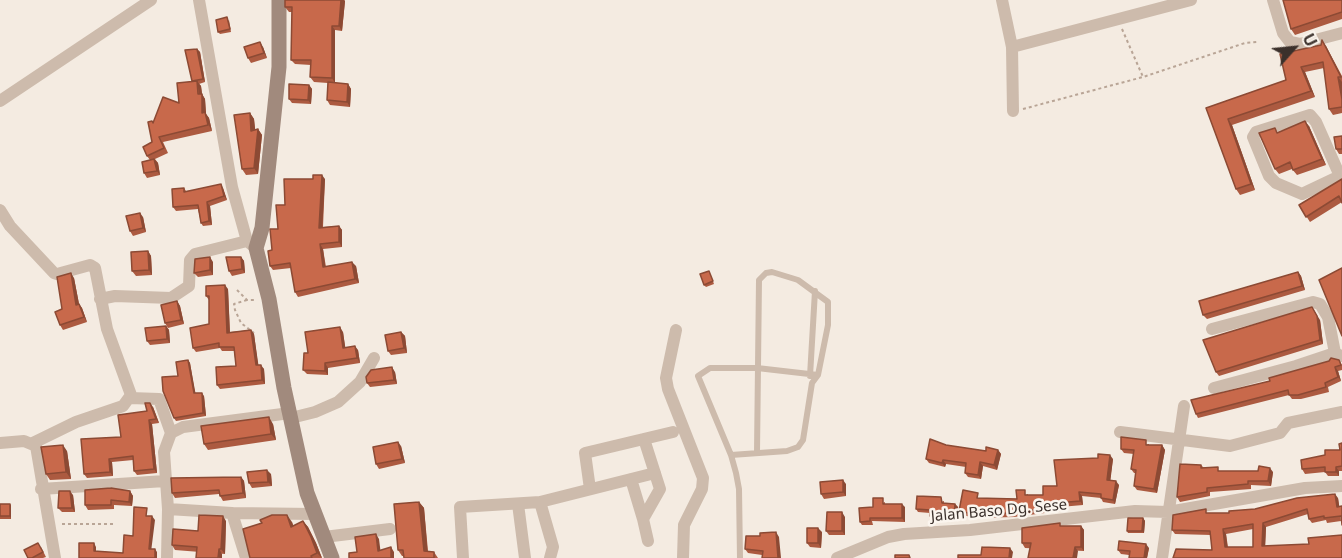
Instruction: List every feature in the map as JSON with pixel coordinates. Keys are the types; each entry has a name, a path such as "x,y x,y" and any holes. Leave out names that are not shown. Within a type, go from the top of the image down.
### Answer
{"street":[{"path":"0,101 150,0"},
{"path":"199,0 232,187 269,298 291,416 314,514 332,558"},
{"path":"252,245 262,228 278,78 279,0"},
{"path":"1002,0 1011,47 1013,111"},
{"path":"1011,47 1191,0"},
{"path":"1273,0 1283,33 1290,42 1300,44 1342,33"},
{"path":"1305,116 1312,116 1341,175 1302,194 1276,183 1269,176 1256,150 1253,135 1305,116"},
{"path":"0,210 10,226 54,273 93,266 98,274 100,299 107,329 130,398"},
{"path":"100,299 115,296 171,298 189,286 190,260 195,254 252,245"},
{"path":"1212,329 1313,302 1320,304 1328,317 1339,355 1214,388"},
{"path":"676,330 666,378 668,389 703,478 702,489 684,525 683,558"},
{"path":"171,433 183,427 315,412 338,402 360,382 374,358"},
{"path":"130,398 159,399 171,433 164,452 168,509 167,558"},
{"path":"0,443 33,443 76,422 123,406 130,398"},
{"path":"1162,558 1184,406"},
{"path":"1120,432 1230,446 1280,433 1288,423 1342,412"},
{"path":"590,489 585,453 673,432"},
{"path":"643,519 660,489 644,439"},
{"path":"33,443 37,451 55,558"},
{"path":"463,558 460,507 540,502 655,473"},
{"path":"631,479 648,541"},
{"path":"42,489 165,481"},
{"name":"Jalan Baso Dg. Sese","path":"837,558 888,537 904,534 970,530 1135,511 1168,512 1305,488 1342,486"},
{"path":"540,502 553,547 550,558"},
{"path":"518,504 525,558"},
{"path":"168,509 232,513 314,514"},
{"path":"232,513 246,558"},
{"path":"324,537 390,529"}],"lane":[{"path":"757,452 759,280 762,276 772,272 798,280 828,302 828,325 818,375 812,383"},
{"path":"731,454 787,452 798,447 803,440 812,383 809,373 815,291"},
{"path":"740,558 739,489 731,454 698,376 710,368 758,368 818,375"}],"path":[{"path":"1117,18 1143,77"},
{"path":"1013,111 1143,77 1257,42"},
{"path":"237,290 247,300"},
{"path":"254,333 241,323 234,304 269,298"},
{"path":"48,524 113,524"}],"building":[{"path":"285,0 341,0 339,26 332,26 332,78 310,77 311,60 291,60 292,7 285,7"},
{"path":"1283,0 1342,0 1342,12 1291,29"},
{"path":"227,17 230,29 218,32 216,20"},
{"path":"1322,40 1341,77 1338,77 1342,107 1329,109 1323,62 1301,67 1311,91 1228,119 1251,184 1236,189 1206,108 1286,80 1280,54 1321,45"},
{"path":"260,42 264,53 248,58 244,47"},
{"path":"197,49 203,79 192,81 185,50"},
{"path":"197,81 198,94 202,94 202,113 205,112 208,125 159,137 164,148 147,156 143,147 152,142 148,122 153,123 163,97 179,103 177,83"},
{"path":"328,82 348,84 347,102 327,100"},
{"path":"289,84 309,85 308,100 289,99"},
{"path":"250,113 251,131 258,129 254,168 242,169 234,115"},
{"path":"1305,121 1322,159 1293,170 1290,162 1275,169 1259,133 1275,128 1277,133"},
{"path":"1342,136 1342,149 1336,149 1334,137"},
{"path":"154,159 157,171 144,173 142,162"},
{"path":"313,175 322,175 319,228 339,226 339,242 320,244 323,267 352,262 355,279 295,292 290,263 270,266 268,251 272,250 270,229 278,229 276,205 285,205 284,179 313,179"},
{"path":"1342,179 1342,203 1339,196 1306,217 1299,205"},
{"path":"221,184 224,196 207,202 209,221 201,223 198,205 173,207 172,189 184,188 184,192"},
{"path":"140,213 143,228 130,231 126,216"},
{"path":"148,251 149,270 132,271 131,252"},
{"path":"210,257 210,270 194,273 195,259"},
{"path":"226,257 241,257 242,269 229,271"},
{"path":"1342,268 1342,336 1319,280"},
{"path":"709,271 713,281 704,285 700,274"},
{"path":"1298,272 1302,286 1203,315 1199,301"},
{"path":"71,273 76,305 79,304 84,317 60,325 55,312 62,309 57,277"},
{"path":"225,285 227,333 251,330 256,365 261,365 262,380 217,385 216,367 236,366 234,347 219,347 219,343 193,348 190,328 209,324 209,296 206,296 206,286"},
{"path":"177,301 181,320 165,323 161,305"},
{"path":"1312,307 1317,316 1320,340 1216,372 1203,340"},
{"path":"166,326 167,339 147,341 145,328"},
{"path":"340,327 343,348 355,346 357,358 325,363 325,371 303,370 304,353 308,353 305,332"},
{"path":"401,332 404,348 388,351 385,335"},
{"path":"1331,358 1339,360 1341,365 1335,367 1338,377 1325,383 1326,387 1298,395 1289,395 1288,390 1196,414 1191,400 1270,381 1269,378 1329,361"},
{"path":"188,360 194,393 202,393 203,413 174,418 163,391 162,377 178,376 176,362"},
{"path":"392,367 394,380 367,383 366,377 371,370"},
{"path":"145,403 150,403 156,419 149,420 154,469 134,471 133,456 109,459 110,472 84,474 81,439 121,437 118,415 147,411"},
{"path":"269,417 271,434 204,444 201,426"},
{"path":"1121,437 1146,440 1146,445 1162,445 1154,489 1134,486 1136,470 1131,469 1134,450 1121,449"},
{"path":"930,439 946,445 986,451 986,447 998,450 994,465 980,462 978,475 965,473 966,463 943,460 942,463 926,459"},
{"path":"398,442 402,459 376,464 373,447"},
{"path":"1342,443 1342,466 1336,467 1336,472 1325,472 1325,467 1302,469 1301,460 1325,455 1325,450 1340,450 1339,444"},
{"path":"63,445 66,472 46,474 41,447"},
{"path":"1098,454 1110,455 1107,480 1116,481 1113,500 1101,498 1101,494 1079,492 1080,501 1057,503 1057,507 1011,513 973,514 959,511 963,490 978,493 977,498 1017,499 1016,490 1025,490 1025,495 1043,495 1043,486 1057,486 1054,460 1098,458"},
{"path":"1180,464 1201,465 1201,468 1218,467 1218,471 1258,471 1259,466 1270,468 1268,481 1248,481 1248,484 1207,488 1207,492 1177,497"},
{"path":"267,470 268,482 249,483 247,472"},
{"path":"241,477 243,493 220,496 219,490 172,493 171,478"},
{"path":"843,480 843,492 821,494 820,482"},
{"path":"111,488 130,491 129,502 111,500 111,505 85,505 85,490"},
{"path":"59,491 70,491 72,508 58,508"},
{"path":"1335,494 1337,507 1342,506 1342,525 1341,516 1309,519 1307,509 1263,523 1262,546 1309,544 1308,538 1342,535 1342,558 1173,558 1176,549 1212,550 1210,531 1172,530 1173,515 1206,509 1206,513 1229,513 1229,511 1255,509 1297,498","holes":["1253,524 1253,547 1225,547 1223,529"]},
{"path":"917,496 941,497 942,503 955,504 954,516 930,516 930,510 916,509"},
{"path":"873,498 883,498 883,504 902,504 902,518 870,518 870,521 860,522 859,508 873,507"},
{"path":"419,502 424,551 434,552 434,558 404,558 403,550 398,550 394,504"},
{"path":"0,504 10,504 10,516 0,516"},
{"path":"134,507 147,508 146,516 152,516 149,549 155,549 155,558 79,558 79,543 94,543 94,551 123,553 124,535 133,536"},
{"path":"827,512 842,512 842,531 826,531"},
{"path":"199,515 223,516 221,549 219,549 218,558 196,558 197,547 172,545 173,529 198,531"},
{"path":"272,515 287,515 291,527 303,521 317,553 311,556 312,558 250,558 243,529 262,523 260,520"},
{"path":"1128,518 1143,518 1142,531 1127,531"},
{"path":"1060,523 1060,526 1081,526 1081,547 1075,547 1073,558 1028,558 1031,543 1022,543 1022,528"},
{"path":"807,528 818,528 818,543 807,543"},
{"path":"776,532 778,558 762,558 763,551 745,549 746,536 760,536 760,533"},
{"path":"376,534 378,551 391,547 391,558 349,558 349,553 357,552 355,537"},
{"path":"1119,541 1146,544 1144,558 1129,558 1130,551 1118,550"},
{"path":"38,543 43,552 28,558 24,550"},
{"path":"982,547 1010,548 1009,558 958,558 958,555 981,555"},
{"path":"895,555 909,555 910,558 895,558"}]}
